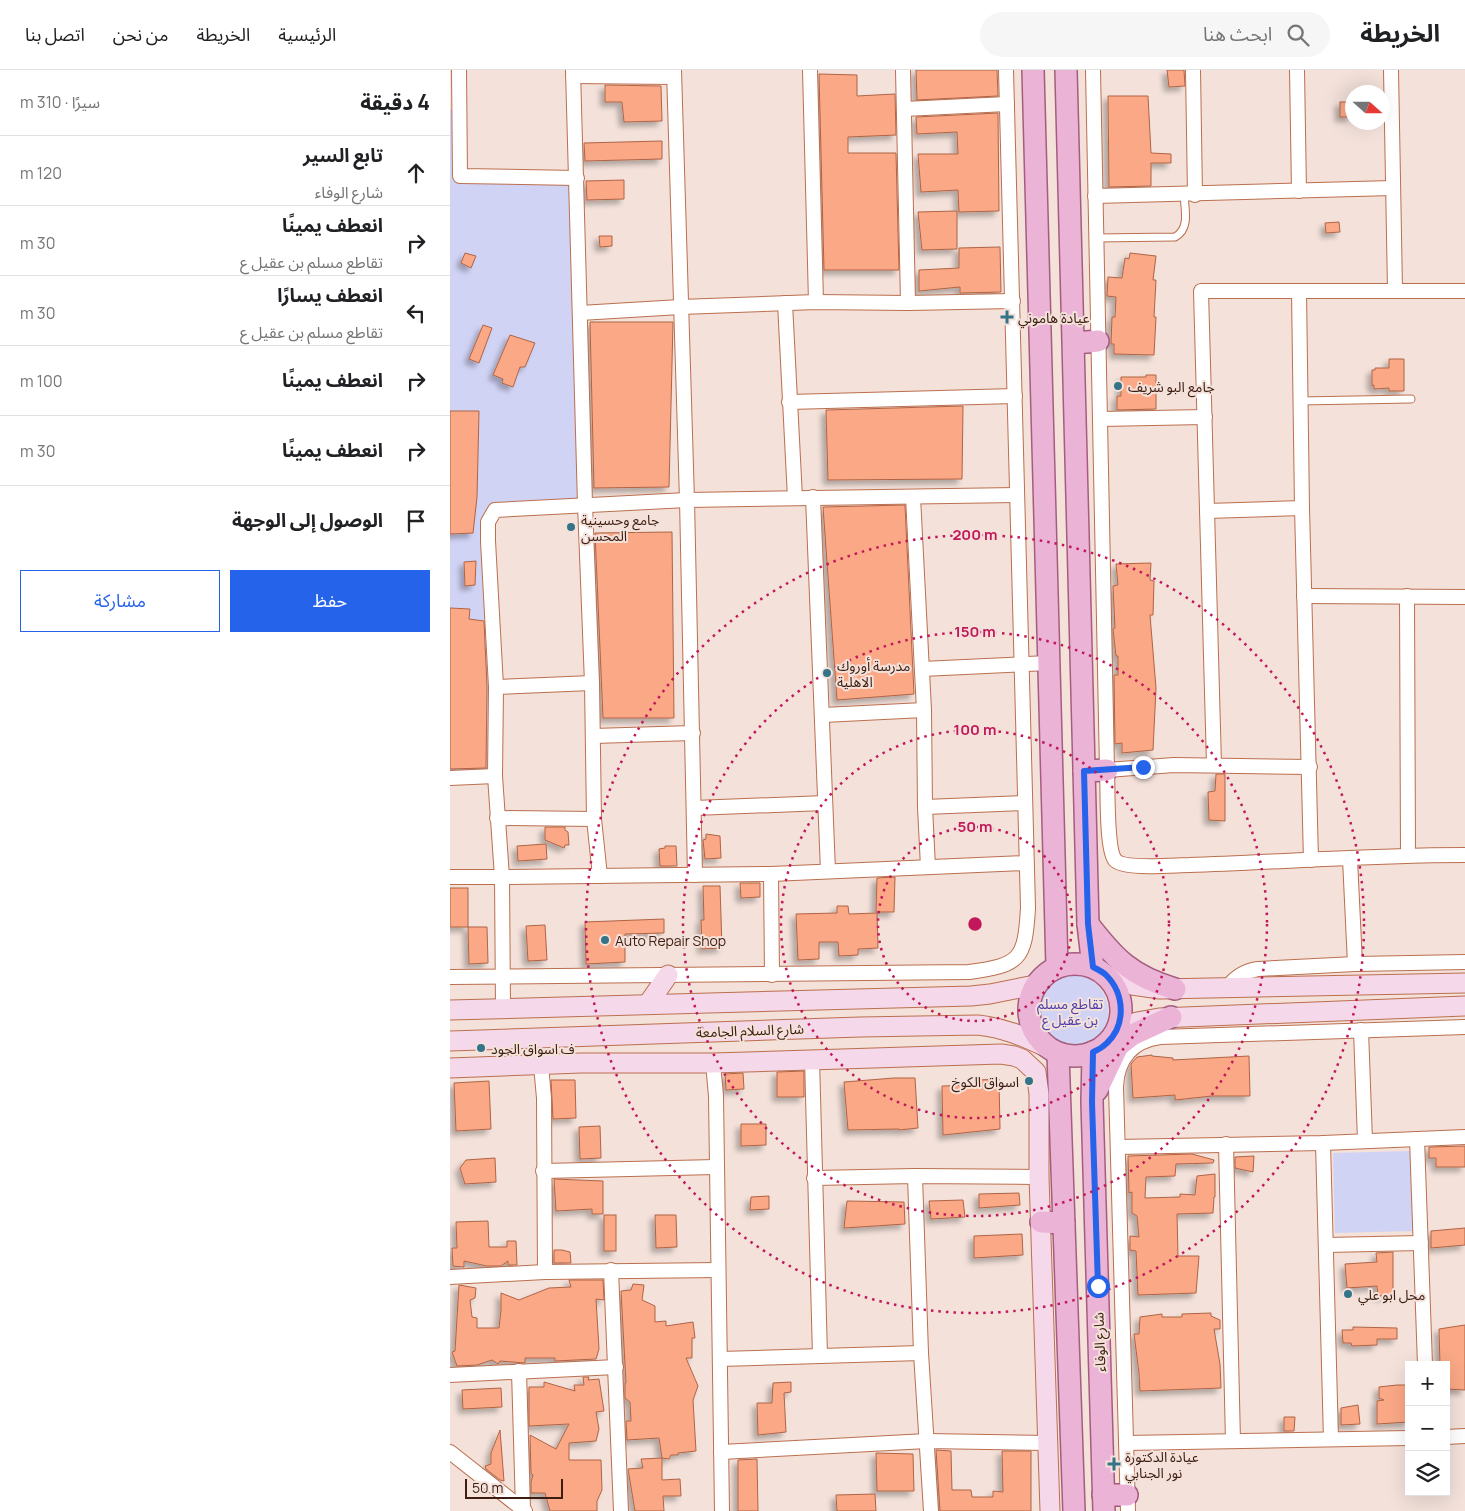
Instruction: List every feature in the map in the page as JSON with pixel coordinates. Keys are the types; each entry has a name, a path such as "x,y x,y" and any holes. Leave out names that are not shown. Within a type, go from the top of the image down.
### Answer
{"main road":[{"path":"1033,70 1057,967"},
{"path":"1066,70 1088,924 1100,971 1115,987 1120,1001 1121,1016 1116,1031 1106,1044 1082,1056 1070,1056 1052,1050 1037,1037 1030,1025 1030,998 1035,985 1044,974 1057,967 1075,963 1100,971 1139,986 1175,989 1465,983"},
{"path":"1074,343 1098,341"},
{"path":"1048,637 1053,652 1056,704 1060,711 1065,714 1075,712 1083,698"},
{"path":"1084,771 1107,770"},
{"path":"1088,924 1118,959 1135,973 1154,983 1175,989"},
{"path":"648,1004 668,976"},
{"name":"شارع السلام الجامعة","path":"450,1010 980,995 1035,985"},
{"path":"838,1000 843,1003 847,1012 846,1018 838,1028"},
{"path":"1116,1031 1137,1022 1171,1017 1465,1006"},
{"path":"1092,1102 1101,1079 1118,1046 1132,1035 1171,1017"},
{"name":"شارع السلام الجامعة","path":"450,1041 838,1028 978,1026 996,1027 1052,1050"},
{"path":"579,1036 581,1063"},
{"path":"1052,1050 1064,1222 1074,1511"},
{"name":"شارع الوفاء","path":"1093,1052 1092,1102 1103,1503"},
{"path":"450,1068 581,1063 713,1063 1001,1054 1022,1059 1036,1072 1039,1094 1039,1176 1050,1511"},
{"path":"1041,1222 1064,1222"},
{"path":"1067,1303 1073,1290 1080,1288 1086,1290 1090,1299 1092,1360 1100,1372"},
{"path":"1103,1503 1128,1503"}],"street":[{"path":"458,70 455,101 460,176 577,178"},
{"path":"810,70 816,302"},
{"path":"903,70 908,303"},
{"path":"450,977 968,972 997,968 1015,960 1023,946 1028,908 1006,70"},
{"path":"1093,70 1107,770 1109,843 1114,859 1122,865 1171,866 1408,855 1465,855"},
{"path":"1189,195 1193,70"},
{"path":"1297,70 1299,191"},
{"path":"1391,70 1395,290"},
{"path":"600,876 594,819 592,683 573,73 674,74 680,307 688,500 694,875"},
{"path":"904,109 1007,104"},
{"path":"1095,196 1189,195 1393,188"},
{"path":"1214,765 1201,291 1465,291"},
{"path":"1299,291 1302,508 1311,860"},
{"path":"580,313 816,302 1013,301"},
{"path":"785,304 795,498"},
{"path":"789,402 1014,396"},
{"path":"1100,419 1205,417"},
{"path":"504,1008 502,976 502,878 495,776 496,687 488,541 488,522 495,510 688,500 1017,495"},
{"path":"813,497 828,871"},
{"path":"913,497 924,710 928,867"},
{"path":"1207,512 1302,508"},
{"path":"1304,596 1465,597"},
{"path":"1407,596 1408,855"},
{"path":"922,669 1048,662"},
{"path":"496,687 592,683"},
{"path":"823,715 924,710"},
{"path":"593,736 692,733"},
{"path":"1107,770 1174,765 1310,767"},
{"path":"450,778 495,776"},
{"path":"694,808 825,803"},
{"path":"925,807 1025,803"},
{"path":"497,818 594,819"},
{"path":"1350,859 1355,964"},
{"path":"450,876 502,878 771,874 1026,862"},
{"path":"771,874 772,975"},
{"path":"1226,988 1238,976 1250,970 1355,964 1465,962"},
{"path":"1128,1503 1117,1077 1124,1057 1140,1043 1160,1037 1465,1027"},
{"path":"1361,1030 1365,1142"},
{"path":"812,1060 820,1356"},
{"path":"713,1063 716,1096 722,1511"},
{"path":"541,1065 544,1098 545,1272"},
{"path":"1118,1147 1365,1142 1465,1137"},
{"path":"1417,1138 1425,1361"},
{"path":"1323,1143 1331,1439"},
{"path":"1226,1144 1233,1441"},
{"path":"543,1171 716,1167"},
{"path":"915,1176 921,1353 931,1511"},
{"path":"814,1178 1039,1176"},
{"path":"1326,1245 1421,1243"},
{"path":"450,1277 611,1270 718,1270"},
{"path":"611,1270 621,1511"},
{"path":"720,1359 921,1353"},
{"path":"450,1374 616,1367"},
{"path":"519,1371 524,1510"},
{"path":"1450,1437 1465,1436"},
{"path":"1126,1444 1405,1438"},
{"path":"721,1452 927,1441 1048,1442"},
{"path":"450,1452 524,1510"}],"lane":[{"path":"1096,238 1175,237 1181,234 1184,228 1189,195"},
{"path":"1300,400 1411,399"}],"green space":[{"path":"450,110 459,110 460,176 577,178 585,504 495,510 488,522 495,776 450,778"},
{"name":"تقاطع مسلم بن عقيل ع","path":"1071,974 1092,980 1102,990 1108,1011 1102,1032 1092,1042 1071,1048 1050,1042 1040,1032 1034,1011 1040,990 1050,980"},
{"path":"1411,1151 1413,1231 1335,1233 1333,1153"}],"building":[{"path":"916,70 997,70 998,96 917,100"},
{"path":"1167,70 1184,70 1185,86 1169,87"},
{"path":"819,74 857,75 857,96 895,94 896,135 848,137 848,153 896,153 899,270 824,270"},
{"path":"605,85 661,86 662,121 624,122 622,102 605,102"},
{"path":"1108,96 1148,96 1151,153 1171,154 1171,163 1151,163 1151,186 1109,187"},
{"path":"1340,102 1345,102 1345,117 1340,117"},
{"path":"998,113 999,211 959,212 958,190 921,192 918,154 958,154 957,132 917,134 916,117"},
{"path":"662,141 662,159 585,161 584,143"},
{"path":"624,180 624,199 587,200 586,181"},
{"path":"957,211 957,249 922,250 918,212"},
{"path":"1339,222 1340,232 1326,233 1325,223"},
{"path":"599,236 612,236 612,246 600,247"},
{"path":"1000,247 1001,292 960,293 960,287 919,291 919,270 959,268 959,248"},
{"path":"465,253 476,256 471,268 461,263"},
{"path":"1130,253 1156,256 1153,280 1156,280 1154,355 1114,354 1114,344 1111,344 1112,317 1115,317 1116,297 1107,296 1108,277 1122,278 1125,258 1129,259"},
{"path":"590,322 673,322 669,487 594,488"},
{"path":"483,325 492,328 479,363 469,359"},
{"path":"510,335 535,343 525,367 520,367 513,387 502,383 503,379 493,375"},
{"path":"1389,359 1404,359 1404,391 1389,391 1389,388 1374,389 1374,385 1372,386 1372,370 1375,370 1375,368 1389,368"},
{"path":"1146,375 1156,375 1156,409 1117,410 1117,396 1121,396 1121,377 1146,377"},
{"path":"963,406 962,479 828,480 826,410"},
{"path":"450,411 479,411 477,497 473,533 450,534"},
{"path":"905,505 914,694 837,700 823,507"},
{"path":"672,532 674,718 603,718 595,533"},
{"path":"476,561 475,585 465,586 464,562"},
{"path":"1151,563 1150,580 1154,581 1153,615 1150,615 1156,688 1153,750 1122,753 1122,743 1115,744 1114,675 1118,675 1118,656 1116,656 1113,629 1115,628 1113,586 1118,585 1116,564"},
{"path":"450,608 470,609 469,619 484,621 487,687 486,768 450,769"},
{"path":"1216,774 1225,774 1225,821 1209,820 1208,792 1215,791"},
{"path":"545,827 565,827 565,830 568,832 569,845 565,845 564,848 545,840"},
{"path":"706,834 720,836 721,858 705,859 703,840 706,839"},
{"path":"546,844 547,859 518,861 517,846"},
{"path":"665,846 676,846 677,866 660,866 659,849 665,848"},
{"path":"895,877 894,912 876,912 877,878"},
{"path":"740,883 760,883 760,897 741,898"},
{"path":"703,886 720,886 722,948 702,949 701,920 704,920"},
{"path":"450,888 468,888 468,927 450,927"},
{"path":"837,906 848,906 849,914 877,913 878,948 858,949 858,955 839,956 838,942 819,942 819,959 798,960 796,914 837,913"},
{"name":"Auto Repair Shop","path":"664,919 664,933 625,934 625,962 586,964 585,922"},
{"path":"545,925 547,960 528,961 526,926"},
{"path":"468,927 487,927 488,963 469,964"},
{"path":"1152,1055 1173,1058 1173,1060 1249,1056 1250,1096 1212,1096 1175,1100 1175,1095 1133,1098 1131,1064 1137,1057"},
{"path":"804,1071 804,1097 777,1097 777,1072"},
{"path":"743,1073 744,1089 726,1090 725,1074"},
{"path":"915,1078 918,1128 848,1130 844,1082"},
{"path":"999,1079 1000,1129 943,1135 942,1086 979,1085 979,1080"},
{"path":"551,1080 575,1080 576,1118 553,1119"},
{"path":"489,1081 491,1129 456,1131 454,1083"},
{"path":"741,1124 766,1124 766,1145 741,1146"},
{"path":"600,1126 601,1158 580,1159 579,1127"},
{"path":"1465,1146 1465,1167 1436,1167 1436,1158 1429,1158 1429,1147"},
{"path":"1192,1154 1214,1160 1213,1163 1176,1164 1175,1176 1146,1177 1145,1198 1180,1197 1180,1194 1195,1195 1197,1176 1215,1174 1213,1213 1177,1214 1178,1256 1199,1256 1196,1293 1138,1295 1136,1251 1130,1250 1130,1236 1139,1237 1137,1216 1132,1213 1132,1192 1129,1193 1128,1156"},
{"path":"1254,1156 1253,1172 1235,1168 1235,1157"},
{"path":"495,1158 496,1182 465,1184 460,1168 466,1160"},
{"path":"554,1179 603,1181 603,1214 592,1214 592,1209 556,1211"},
{"path":"1019,1193 1020,1205 979,1208 979,1194"},
{"path":"769,1196 769,1209 750,1210 751,1197"},
{"path":"963,1200 965,1217 931,1219 929,1201"},
{"path":"847,1201 904,1202 905,1224 844,1228"},
{"path":"604,1215 616,1215 616,1251 604,1251"},
{"path":"655,1215 676,1215 677,1247 656,1248"},
{"path":"488,1221 489,1247 507,1247 507,1241 516,1241 517,1265 508,1265 508,1261 501,1266 487,1266 464,1261 464,1267 453,1266 452,1248 457,1248 456,1222"},
{"path":"1465,1228 1465,1245 1431,1248 1431,1231"},
{"path":"1022,1234 1023,1255 974,1258 974,1236"},
{"path":"554,1250 570,1252 571,1263 554,1263"},
{"path":"1393,1252 1393,1295 1378,1296 1377,1286 1347,1288 1345,1264 1377,1262 1376,1253"},
{"path":"569,1280 603,1280 604,1300 596,1299 599,1349 596,1359 555,1361 555,1358 525,1358 525,1363 500,1361 498,1364 492,1360 477,1365 457,1366 452,1352 455,1351 459,1285 476,1288 475,1298 470,1300 472,1317 477,1318 477,1328 499,1328 501,1293 519,1300 549,1288 571,1287"},
{"path":"633,1284 644,1285 642,1300 655,1306 655,1322 666,1321 666,1326 693,1322 695,1338 692,1338 692,1358 686,1358 698,1386 693,1400 696,1451 671,1455 669,1459 662,1458 659,1438 627,1440 626,1421 631,1421 630,1402 625,1398 626,1383 621,1291 631,1290"},
{"path":"1211,1313 1211,1316 1220,1320 1220,1329 1214,1329 1220,1364 1221,1388 1140,1391 1134,1334 1139,1334 1140,1317 1162,1314 1162,1317 1182,1317 1182,1314"},
{"path":"1465,1325 1465,1390 1450,1389 1450,1361 1440,1361 1439,1329"},
{"path":"1353,1327 1397,1328 1397,1339 1377,1339 1377,1345 1352,1346 1351,1343 1343,1343 1342,1330 1353,1330"},
{"path":"583,1377 589,1377 588,1380 599,1379 604,1411 596,1412 599,1429 596,1441 569,1443 569,1460 601,1460 602,1490 597,1501 597,1511 550,1511 545,1493 531,1493 533,1475 531,1473 530,1435 556,1449 569,1424 529,1426 529,1387 544,1387 544,1382 575,1391 574,1385 584,1385"},
{"path":"791,1382 791,1392 784,1393 786,1432 758,1435 757,1403 772,1403 773,1383"},
{"path":"1405,1385 1405,1422 1377,1424 1377,1401 1384,1400 1379,1398 1379,1387"},
{"path":"501,1388 502,1407 463,1409 462,1390"},
{"path":"1358,1405 1360,1424 1341,1425 1341,1408"},
{"path":"1284,1417 1295,1417 1294,1431 1284,1431"},
{"path":"500,1430 504,1481 486,1469 485,1466 491,1464 491,1453"},
{"path":"936,1450 951,1451 952,1490 971,1490 972,1497 993,1497 993,1491 1003,1492 1002,1451 1031,1451 1031,1511 940,1511"},
{"path":"876,1453 913,1454 914,1491 877,1491"},
{"path":"662,1458 662,1480 680,1479 681,1496 663,1496 664,1511 635,1511 628,1469 643,1468 641,1459"},
{"path":"757,1459 758,1511 738,1511 738,1460"},
{"path":"875,1494 876,1511 837,1511 836,1495"}],"place":[{"name":"عيادة هاموني","path":"1007,317"},
{"name":"جامع البو شريف","path":"1118,386"},
{"name":"جامع وحسينية المحسن","path":"571,527"},
{"name":"مدرسة أوروك الاهلية","path":"827,673"},
{"name":"Auto Repair Shop","path":"605,940"},
{"name":"ف اسواق الجود","path":"481,1048"},
{"name":"اسواق الكوخ","path":"1029,1081"},
{"name":"محل ابو علي","path":"1348,1294"},
{"name":"عيادة الدكتورة نور الجنابي","path":"1114,1464"}],"route":[{"path":"1098,1286 1092,1102 1093,1052 1106,1044 1116,1031 1121,1016 1121,1008 1115,987 1106,975 1093,967 1088,924 1084,771 1143,767"}]}
